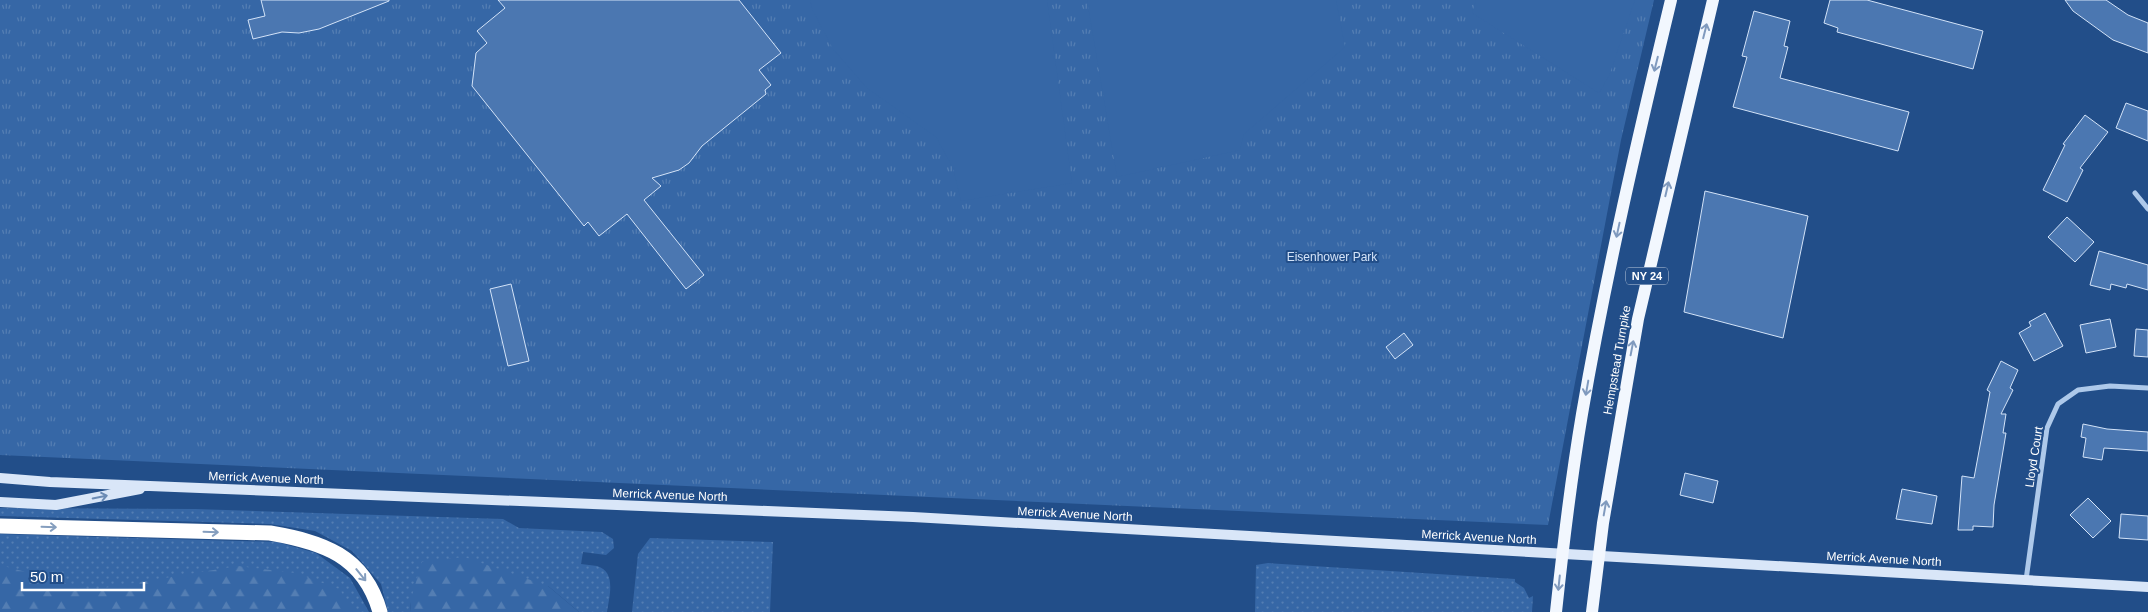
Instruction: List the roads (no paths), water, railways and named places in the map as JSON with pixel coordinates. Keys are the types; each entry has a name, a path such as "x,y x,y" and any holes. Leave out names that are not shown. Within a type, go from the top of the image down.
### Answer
{"highway":[{"path":"0,526 270,534 304,539 340,554 361,573 376,599 380,612"}],"main road":[{"name":"Hempstead Turnpike","path":"1556,612 1562,554 1582,416 1606,288 1671,0"},
{"name":"Hempstead Turnpike","path":"1592,612 1598,556 1638,319 1712,0"},
{"name":"Merrick Avenue North","path":"0,478 50,482 914,517 2148,587"},
{"path":"0,502 56,505 158,486"}],"street":[{"path":"2135,193 2148,209"},
{"name":"Lloyd Court","path":"2026,580 2047,428 2058,404 2078,390 2110,386 2148,388"}],"park label":[{"name":"Eisenhower Park","path":"1332,257"}]}
